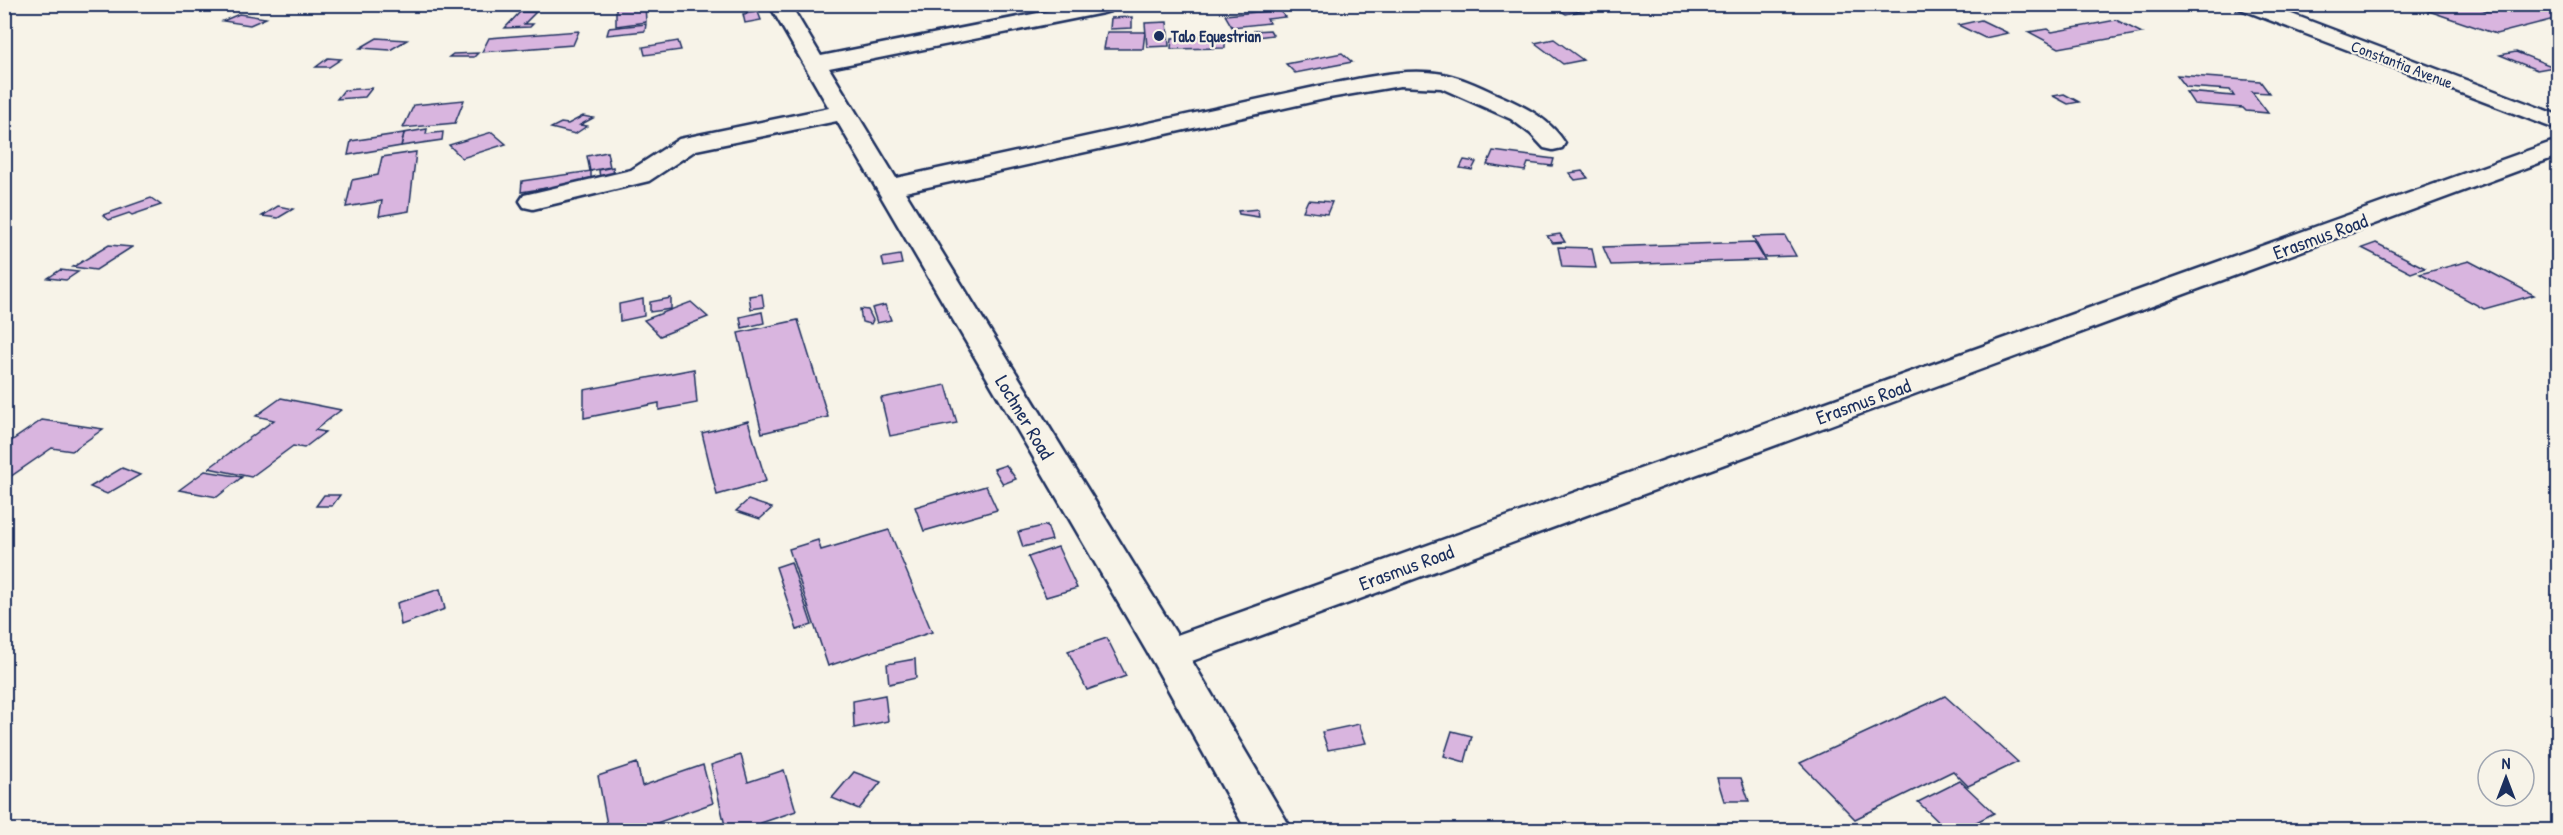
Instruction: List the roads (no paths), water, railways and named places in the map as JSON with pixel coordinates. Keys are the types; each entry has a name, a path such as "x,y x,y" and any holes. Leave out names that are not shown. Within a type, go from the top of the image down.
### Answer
{"street":[{"name":"Lochner Road","path":"779,4 1168,654 1269,831"},
{"name":"Constantia Avenue","path":"2244,4 2559,123"},
{"path":"814,64 1103,7"},
{"path":"888,188 1329,91 1403,80 1429,80 1452,84 1524,116 1538,125 1553,143"},
{"path":"533,201 640,176 654,170 678,148 688,144 843,112"},
{"name":"Erasmus Road","path":"1168,654 2559,148"}],"place":[{"name":"Talo Equestrian","path":"1159,36"}]}
